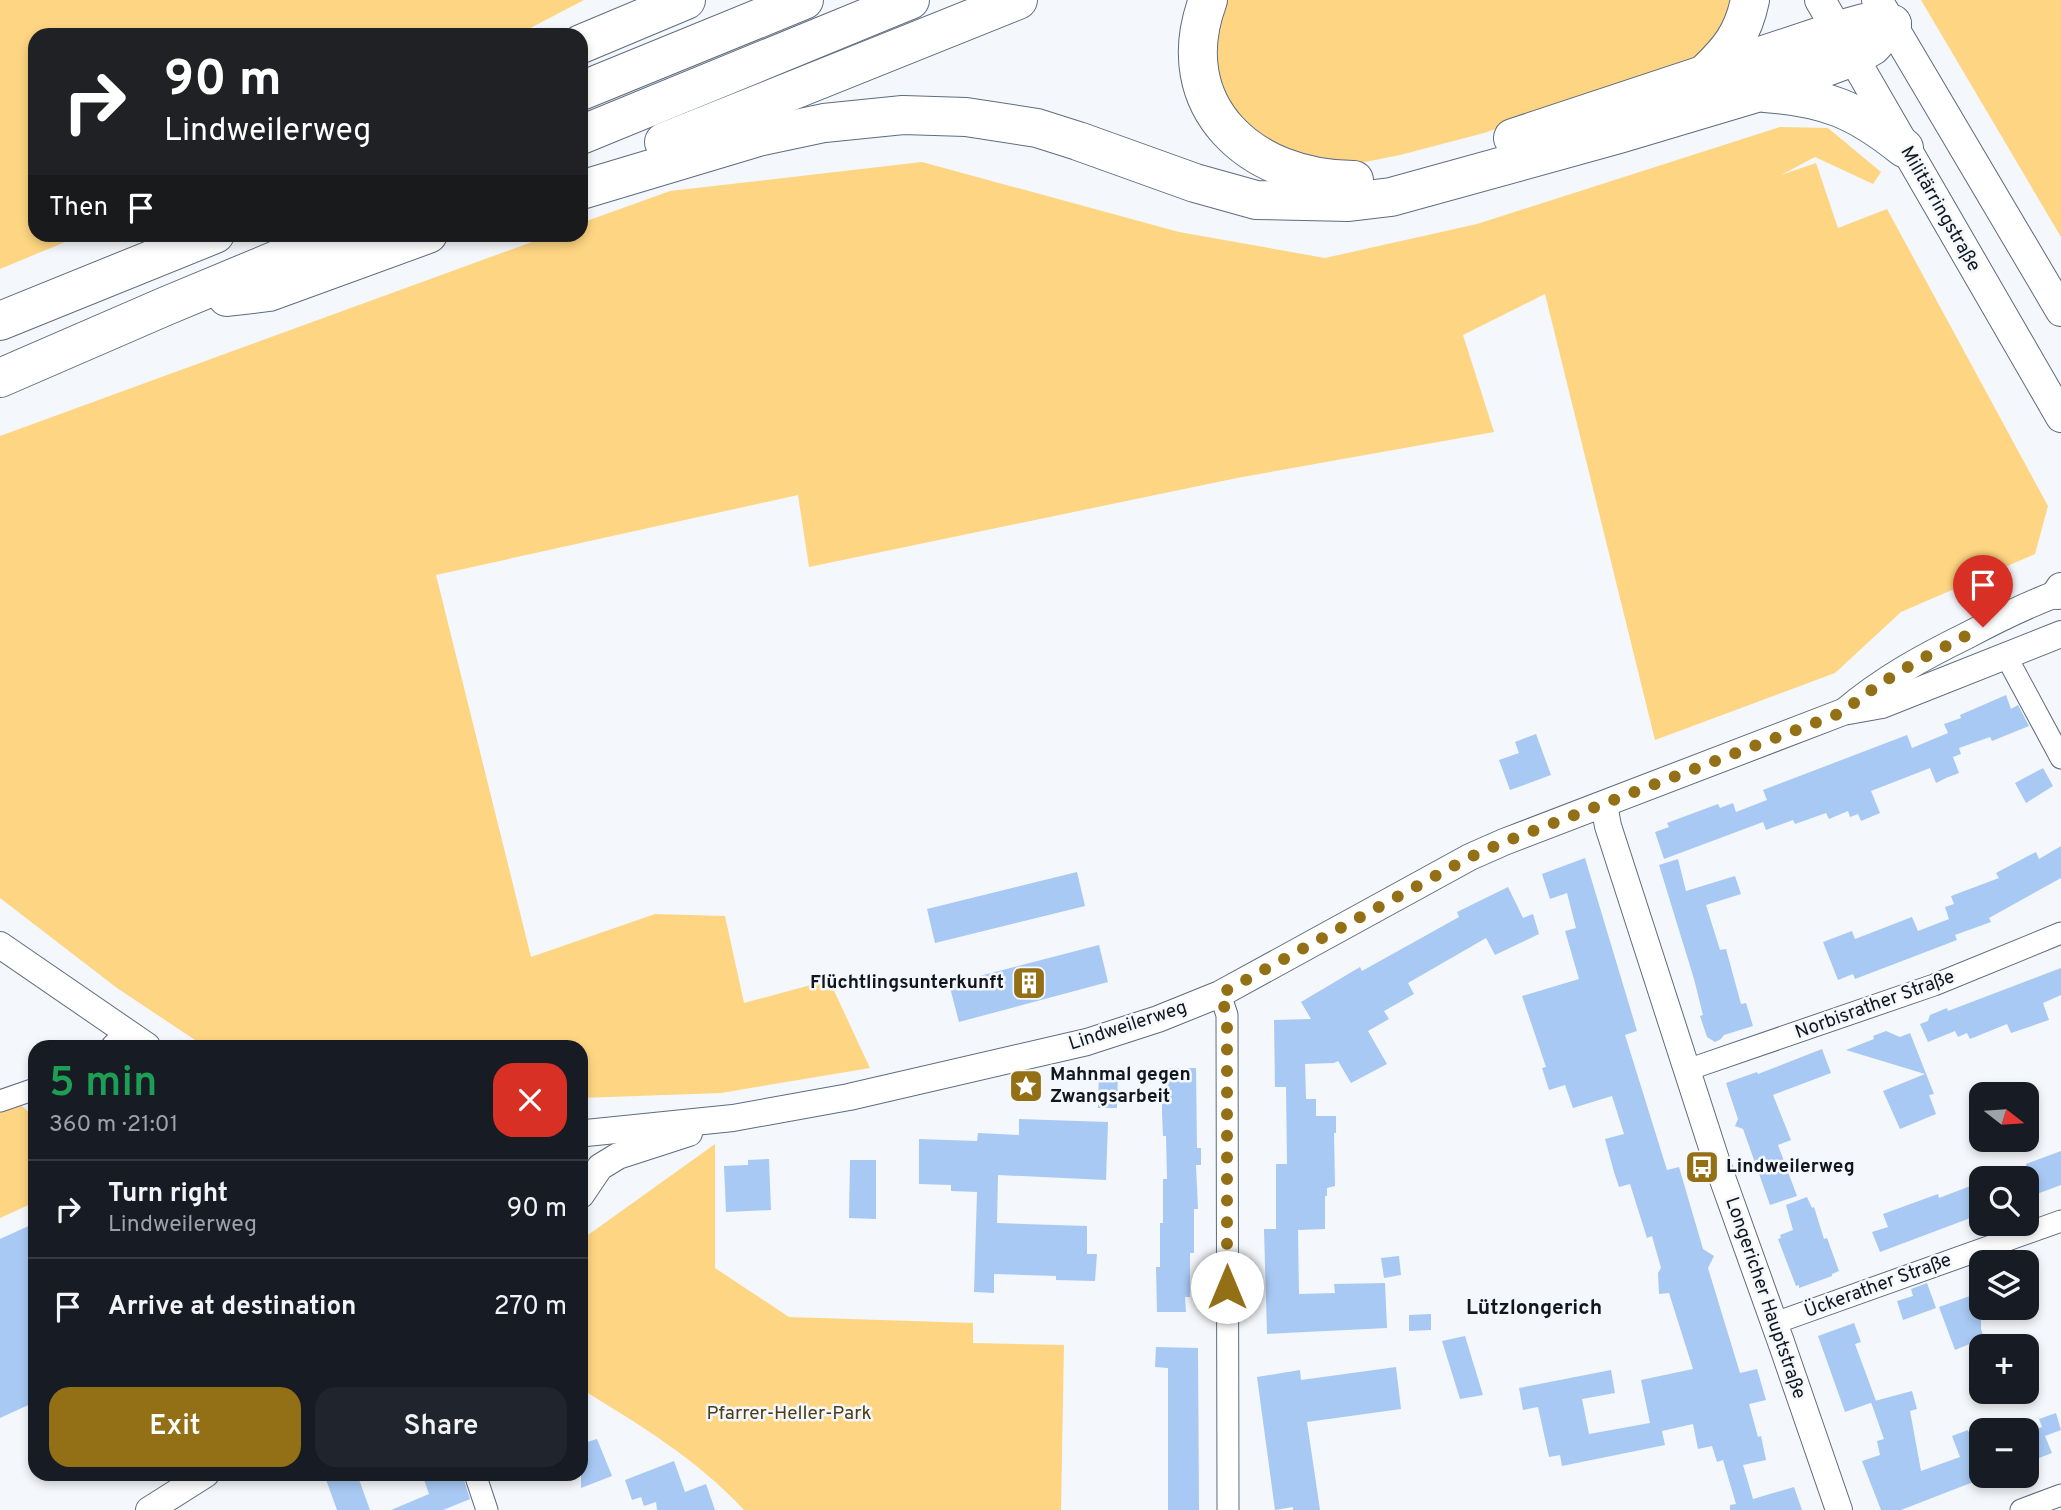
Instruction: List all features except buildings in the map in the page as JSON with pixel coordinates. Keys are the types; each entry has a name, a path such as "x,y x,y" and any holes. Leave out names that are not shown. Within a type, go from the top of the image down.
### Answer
{"highway":[{"path":"588,41 663,0"},
{"path":"588,41 686,0"},
{"path":"588,89 804,0"},
{"path":"588,132 910,0"},
{"path":"588,172 1018,0"},
{"path":"1208,0 1200,25 1199,57 1204,90 1216,117 1246,148 1277,166 1306,176 1330,180 1381,176 1433,164 1642,97 1837,29 1872,46 1884,12"},
{"path":"1706,73 1728,52 1736,40 1750,0"},
{"path":"1756,93 1837,29"},
{"path":"588,188 758,137 824,123 903,115 966,117 1037,128 1195,183 1256,200 1349,202 1391,197 1439,186 1756,93 1805,96 1833,104 1883,131 1904,148"},
{"path":"66,293 150,242"},
{"path":"0,321 195,242"},
{"path":"0,379 320,242"},
{"path":"166,306 269,292 407,242"}],"main road":[{"path":"1884,12 2061,312"},
{"name":"Militärringstraße","path":"1837,29 2061,417"}],"street":[{"name":"Lindweilerweg","path":"1843,712 1875,686 1927,655 2060,591"},
{"name":"Lindweilerweg","path":"588,1131 733,1118 849,1097 1087,1042 1158,1019 1220,994 1470,857 1504,842 1843,712 1882,705 2061,634"},
{"path":"2006,656 2061,758"},
{"name":"Longericher Hauptstraße","path":"1604,805 1612,839 1718,1166 1839,1510"},
{"name":"Norbisrather Straße","path":"1687,1070 1934,985 2061,933"},
{"path":"0,946 118,1040"},
{"path":"1220,994 1227,1015 1228,1510"},
{"path":"0,1101 28,1091"},
{"name":"Lindweilerweg","path":"588,1184 600,1167 618,1156 733,1118"},
{"name":"Lindweilerweg","path":"588,1153 588,1176"},
{"name":"Ückerather Straße","path":"1775,1323 2061,1221"},
{"path":"149,1510 195,1481"},
{"path":"477,1481 487,1510"},
{"path":"2021,1510 2061,1494"}],"green space":[{"path":"0,0 584,0 530,28 28,28 28,242 65,242 0,269"},
{"path":"1220,0 1741,0 1707,56 1484,133 1355,164 1266,148 1216,87"},
{"path":"1921,0 2061,0 2061,237"},
{"path":"1780,127 1828,128 1881,172 1873,184 1815,157 1781,175 1816,163 1838,228 1887,209 2048,506 2035,554 1901,612 1835,673 1655,740 1545,294 1463,335 1494,432 1237,478 809,567 798,495 436,575 531,957 655,914 725,916 744,1003 829,980 870,1068 721,1093 588,1098 588,1040 195,1040 117,988 0,898 0,436 532,242 588,242 588,220 670,191 922,162 1179,232 1325,258 1477,224"},
{"path":"8,1093 28,1112 28,1205 0,1218 0,1095"},
{"name":"Pfarrer-Heller-Park","path":"715,1144 715,1268 789,1317 973,1323 973,1343 1064,1345 1061,1510 744,1510 688,1459 588,1393 588,1235"}],"place":[{"name":"Flüchtlingsunterkunft","path":"1029,983"},
{"name":"Mahnmal gegen Zwangsarbeit","path":"1026,1086"},
{"name":"Lindweilerweg","path":"1702,1167"}],"district":[{"name":"Lützlongerich","path":"1534,1308"}],"route":[{"path":"1227,1287 1227,1015 1220,994 1470,857 1843,712 1875,686 1927,655 1983,627"}]}
